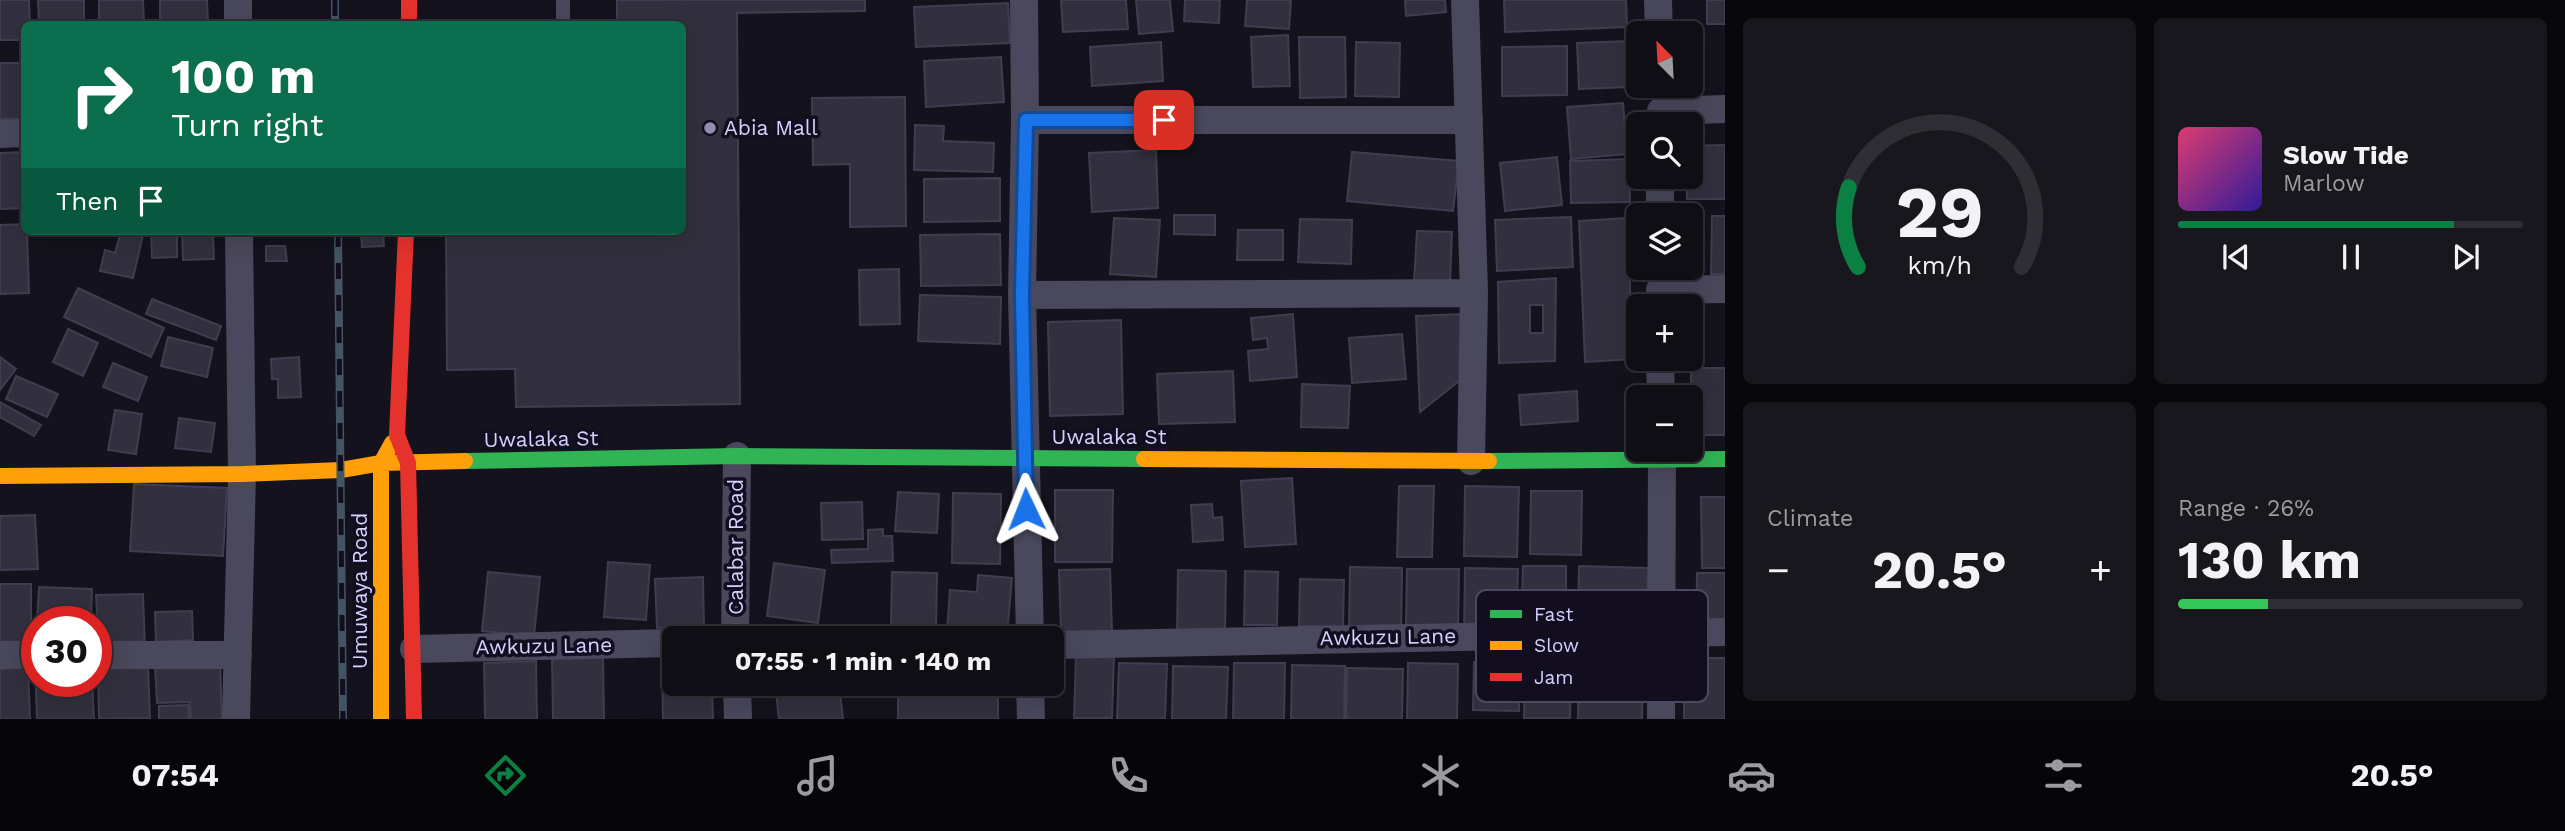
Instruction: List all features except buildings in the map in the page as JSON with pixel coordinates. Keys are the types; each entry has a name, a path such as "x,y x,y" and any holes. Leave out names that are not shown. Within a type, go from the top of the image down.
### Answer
{"street":[{"path":"238,0 238,21"},
{"path":"409,0 409,21"},
{"path":"1024,0 1026,120 1022,295 1030,626"},
{"path":"1465,0 1474,293 1471,461"},
{"path":"1658,0 1659,21"},
{"path":"1661,107 1725,109"},
{"path":"1026,120 1469,120"},
{"path":"0,134 21,134"},
{"path":"236,719 243,474 239,235"},
{"path":"406,235 397,435 408,463 414,719"},
{"path":"1660,288 1725,289"},
{"path":"1022,295 1474,293"},
{"path":"381,463 397,435"},
{"name":"Uwalaka St","path":"0,476 243,474 341,470 381,463 737,456 1471,461 1626,456"},
{"name":"Calabar Road","path":"736,626 737,456"},
{"name":"Uwalaka St","path":"1703,458 1725,459"},
{"path":"1660,590 1662,462"},
{"name":"Umuwaya Road","path":"381,463 381,719"},
{"name":"Awkuzu Lane","path":"1064,645 1476,636"},
{"name":"Awkuzu Lane","path":"414,649 662,643"},
{"path":"0,655 21,655"},
{"path":"112,655 238,655"},
{"path":"737,696 738,719"},
{"path":"1030,696 1031,719"}],"lane":[{"path":"563,0 563,21"}],"railway":[{"path":"335,0 335,21"},
{"path":"338,235 343,719"}],"traffic: fast":[{"path":"465,461 737,456 1144,459"},
{"path":"1489,461 1725,459"}],"traffic: slow":[{"path":"381,719 381,463 392,443"},
{"path":"1144,459 1489,461"},
{"path":"0,476 242,474 341,470 381,463 465,461"}],"traffic: jam":[{"path":"409,0 409,21"},
{"path":"406,235 397,435 408,463 414,719"}],"place":[{"name":"Abia Mall","path":"710,128"}],"route":[{"path":"1026,509 1022,295 1026,120 1164,120"}]}
